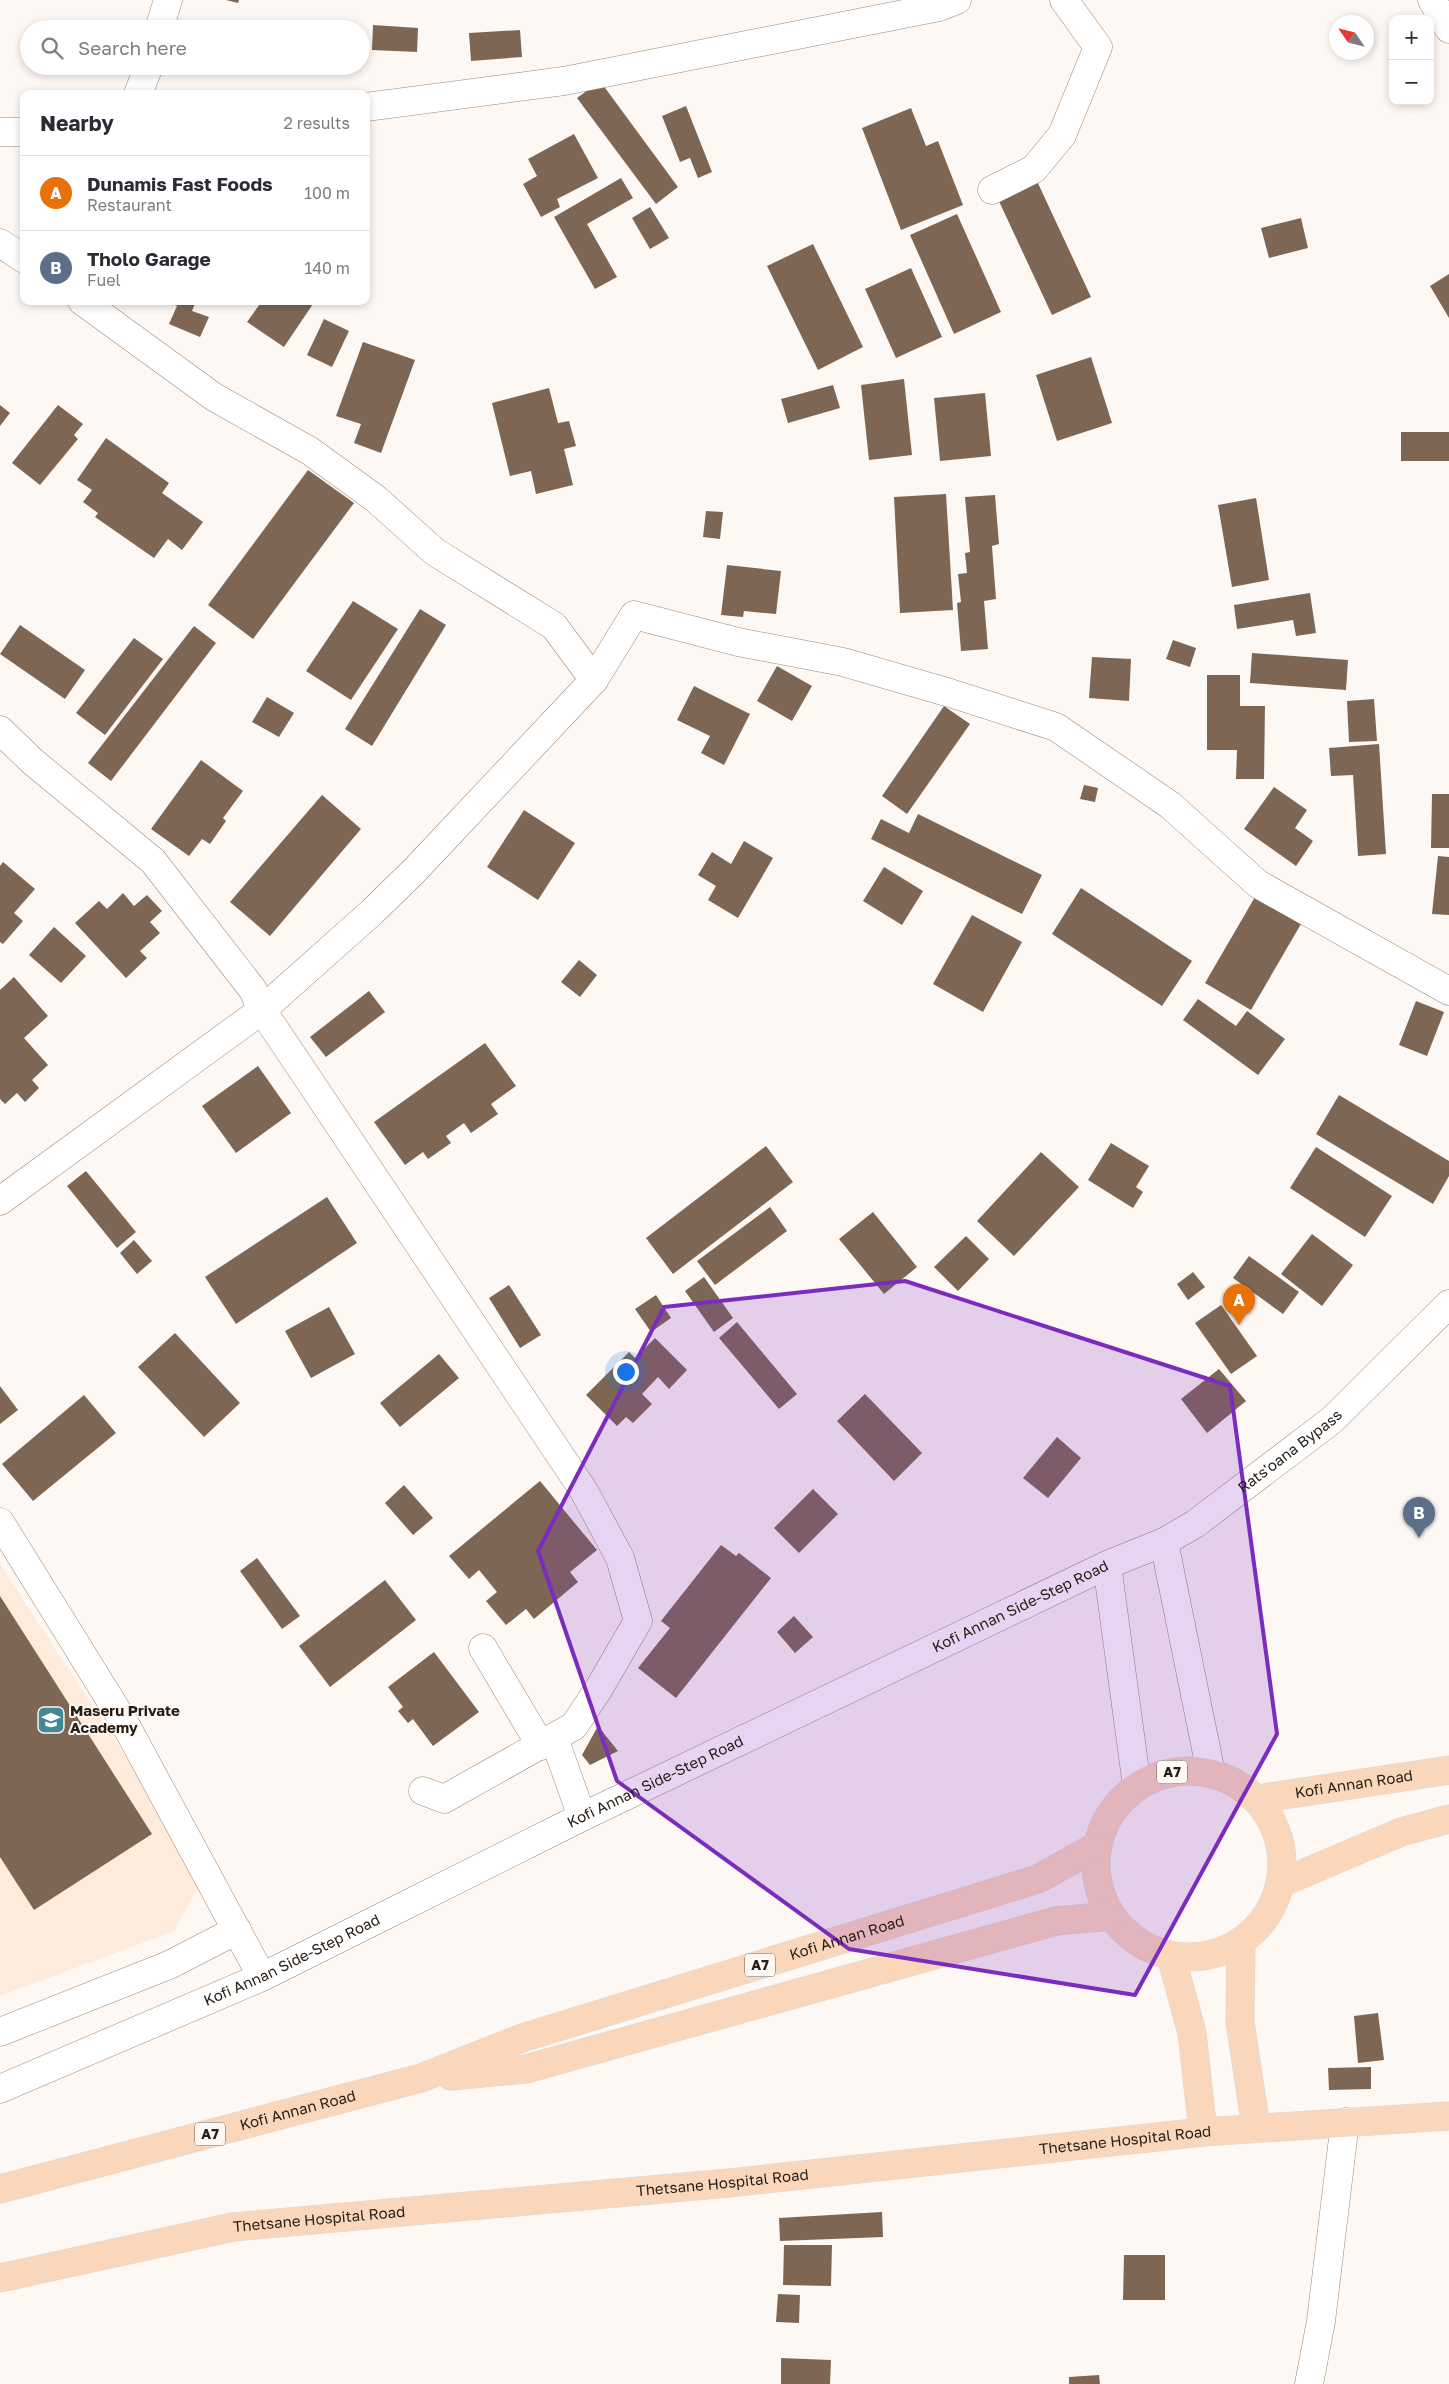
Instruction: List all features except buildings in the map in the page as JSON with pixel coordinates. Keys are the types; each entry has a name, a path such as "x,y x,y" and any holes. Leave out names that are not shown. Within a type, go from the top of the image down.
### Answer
{"main road":[{"name":"Kofi Annan Road","path":"1257,1799 1449,1770"},
{"name":"A7","path":"1173,1772 1211,1773 1236,1782 1257,1799 1274,1823 1282,1852 1281,1883 1267,1916 1241,1942 1207,1956 1171,1956 1137,1942 1111,1916 1097,1883 1097,1846 1111,1812 1138,1786 1173,1772"},
{"path":"1281,1883 1401,1832 1449,1819"},
{"name":"Kofi Annan Road","path":"0,2189 421,2078 522,2038 1038,1879 1097,1846"},
{"name":"Kofi Annan Road","path":"421,2078 526,2070 1056,1921 1111,1916"},
{"path":"1241,1942 1240,2022 1256,2127"},
{"path":"1171,1956 1192,2033 1203,2132"},
{"name":"Thetsane Hospital Road","path":"0,2278 233,2227 730,2183 1256,2127 1449,2116"}],"street":[{"path":"162,20 168,0"},
{"path":"370,106 564,81 939,7 957,0"},
{"path":"992,190 1034,169 1062,135 1098,47 1064,0"},
{"path":"1432,0 1449,29"},
{"path":"140,90 145,75"},
{"path":"0,132 20,132"},
{"path":"0,243 20,256"},
{"path":"88,305 214,397 310,451 376,499 435,552 554,626 594,680"},
{"path":"0,1200 262,1010 372,912 414,871 594,680 634,615 738,642 843,662 950,692 1056,727 1170,805 1258,884 1449,991"},
{"path":"0,730 32,761 153,861 253,990 262,1010 579,1483 620,1558 638,1621 598,1690 574,1726 444,1799 423,1791"},
{"name":"Rats'oana Bypass","path":"1107,1565 1164,1542 1195,1524 1332,1420 1449,1304"},
{"path":"0,1522 124,1722 262,1977"},
{"path":"1164,1542 1211,1773"},
{"name":"Kofi Annan Side-Step Road","path":"0,2089 262,1977 582,1817 1107,1565 1138,1786"},
{"path":"483,1648 548,1742 582,1817"},
{"path":"0,2032 169,1966 237,1930"},
{"path":"1309,2384 1321,2321 1345,2122"}],"highlighted area":[{"path":"905,1281 1230,1386 1277,1734 1135,1995 849,1949 617,1781 538,1551 664,1307"}],"shaded area":[{"name":"Maseru Private Academy","path":"0,1564 204,1877 174,1931 0,1996"}],"place":[{"name":"Dunamis Fast Foods","path":"1239,1325"},
{"name":"Tholo Garage","path":"1419,1538"},
{"name":"Maseru Private Academy","path":"51,1720"}]}
